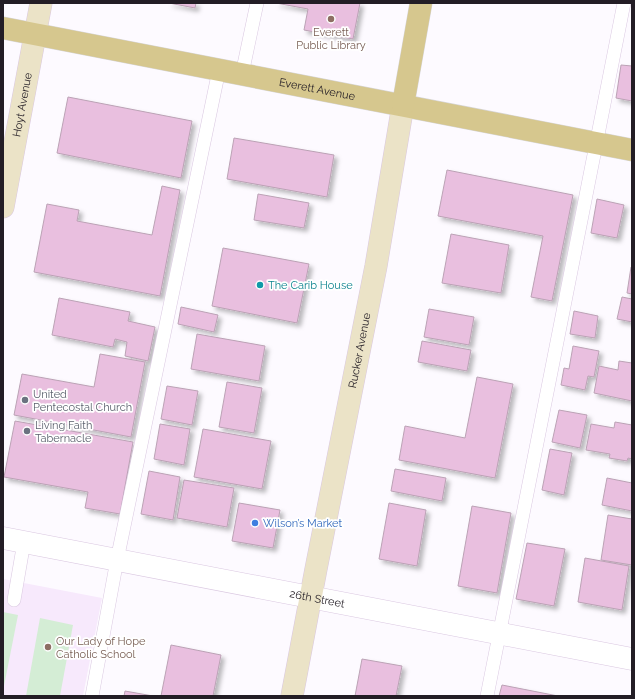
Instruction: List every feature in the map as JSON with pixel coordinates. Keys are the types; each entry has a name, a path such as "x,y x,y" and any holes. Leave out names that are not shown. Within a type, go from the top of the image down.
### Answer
{"main road":[{"name":"Rucker Avenue","path":"403,105 421,3"},
{"name":"Everett Avenue","path":"3,28 632,150"}],"street":[{"name":"Hoyt Avenue","path":"3,207 41,3"},
{"name":"Rucker Avenue","path":"292,696 310,597 376,266 403,105"},
{"name":"26th Street","path":"3,538 632,659"}],"lane":[{"path":"242,74 257,3"},
{"path":"487,696 624,3"},
{"path":"92,696 118,560 219,70"},
{"path":"14,600 24,542"}],"shaded area":[{"name":"Our Lady of Hope Catholic School","path":"3,579 102,598 83,696 3,696"}],"green space":[{"path":"3,612 18,615 3,691"},
{"path":"40,618 73,625 60,696 26,696"}],"building":[{"path":"169,3 196,3 195,8"},
{"name":"Everett Public Library","path":"276,3 360,3 353,39 304,30 308,9"},
{"path":"621,65 632,66 632,101 616,98"},
{"path":"68,97 192,121 181,178 57,153"},
{"path":"234,138 334,155 327,197 227,179"},
{"path":"447,170 573,195 552,301 531,297 543,236 438,216"},
{"path":"162,186 180,190 160,296 34,272 47,204 79,210 77,221 152,235"},
{"path":"258,194 309,203 304,228 254,220"},
{"path":"597,199 624,205 617,238 591,233"},
{"path":"451,234 509,245 501,293 442,283"},
{"name":"The Carib House","path":"223,248 309,264 297,323 212,306"},
{"path":"632,267 632,294 627,293"},
{"path":"622,297 632,299 632,322 617,319"},
{"path":"59,298 130,312 128,321 155,327 148,361 125,356 127,342 115,339 113,347 52,335"},
{"path":"181,307 218,315 214,332 178,324"},
{"path":"429,309 474,317 469,345 424,337"},
{"path":"574,311 598,316 595,338 570,334"},
{"path":"197,334 265,346 259,381 191,369"},
{"path":"422,341 471,350 467,371 418,362"},
{"path":"573,346 599,351 594,377 588,376 585,390 561,385 564,368 569,369"},
{"path":"100,354 145,362 131,437 14,415 22,374 94,387"},
{"path":"619,361 632,363 632,401 594,393 599,366 618,370"},
{"path":"477,377 513,384 495,478 399,460 405,426 465,438"},
{"path":"227,382 262,388 254,433 219,427"},
{"path":"167,386 198,391 192,425 161,419"},
{"path":"559,410 587,415 580,448 552,442"},
{"path":"15,421 133,442 120,514 85,508 88,492 4,477"},
{"path":"615,422 632,425 632,459 628,458 627,461 609,458 610,454 586,450 591,424 614,428"},
{"path":"160,424 190,429 184,465 154,459"},
{"path":"203,429 271,441 262,489 194,477"},
{"path":"550,449 572,453 564,495 542,490"},
{"path":"395,469 446,478 442,501 391,491"},
{"path":"149,471 180,477 173,520 141,514"},
{"path":"607,478 632,483 632,511 602,505"},
{"path":"184,480 234,488 227,527 177,518"},
{"path":"239,503 280,510 273,548 232,541"},
{"path":"389,503 426,510 417,566 379,559"},
{"path":"472,506 511,513 497,593 458,586"},
{"path":"608,515 632,519 632,565 601,560"},
{"path":"527,543 565,549 554,606 516,599"},
{"path":"585,558 629,566 622,610 578,602"},
{"path":"171,645 221,655 213,696 161,696"},
{"path":"362,659 402,666 396,696 355,696"},
{"path":"502,685 558,696 499,696"},
{"path":"125,691 153,696 124,696"}],"place":[{"name":"Everett Public Library","path":"331,19"},
{"name":"The Carib House","path":"260,285"},
{"name":"United Pentecostal Church","path":"25,400"},
{"name":"Living Faith Tabernacle","path":"27,431"},
{"name":"Wilson’s Market","path":"255,523"},
{"name":"Our Lady of Hope Catholic School","path":"48,647"}]}
